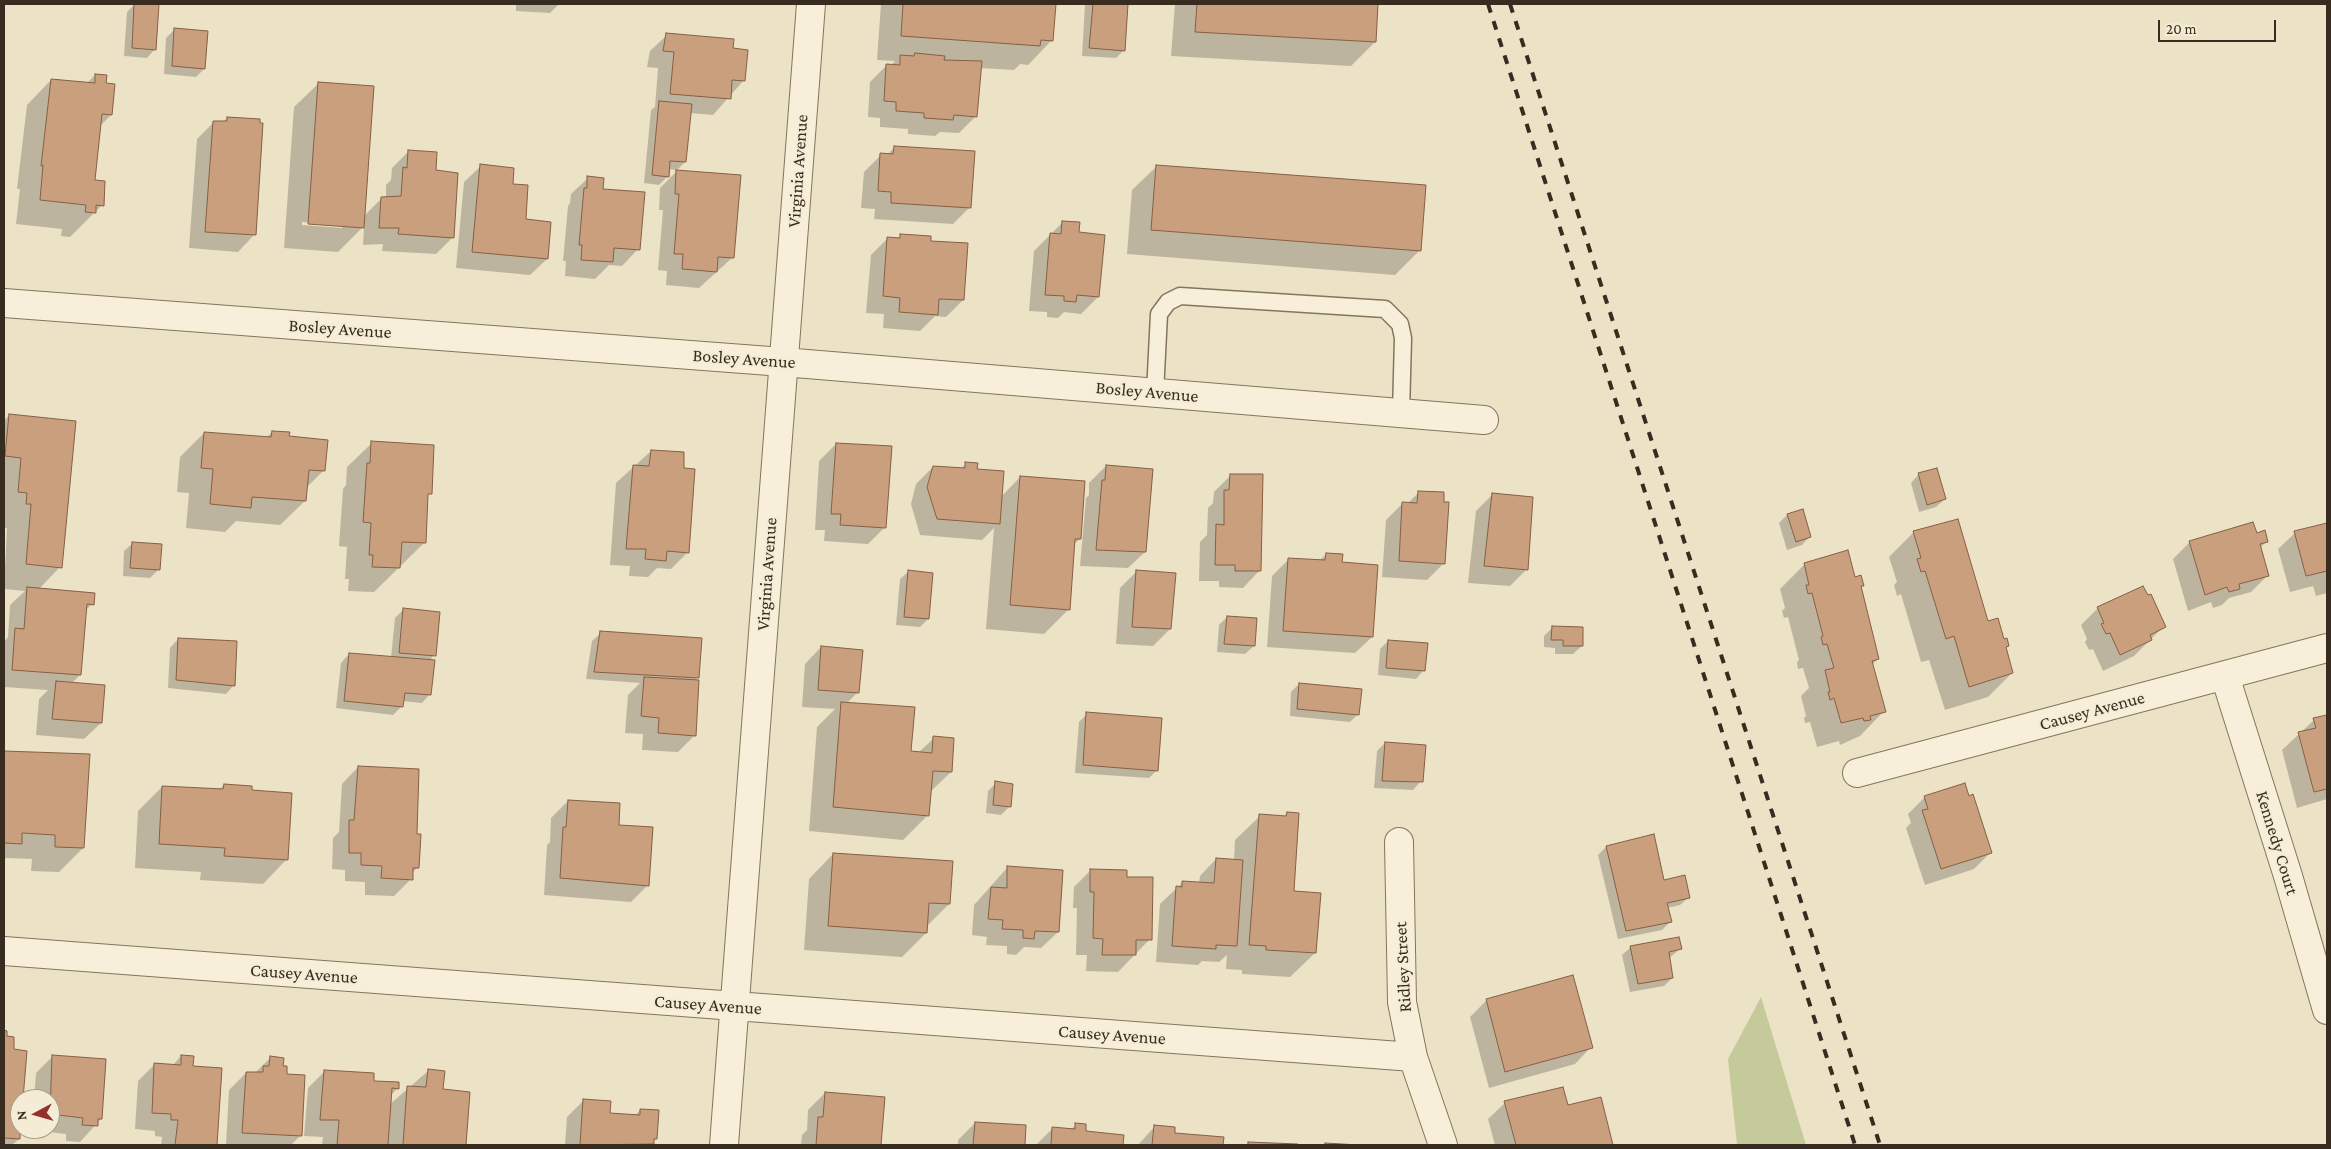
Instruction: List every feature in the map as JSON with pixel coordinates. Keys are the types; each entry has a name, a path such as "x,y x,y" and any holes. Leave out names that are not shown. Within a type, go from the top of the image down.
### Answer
{"street":[{"name":"Virginia Avenue","path":"724,1145 811,4"},
{"name":"Bosley Avenue","path":"4,303 783,362 1484,420"},
{"name":"Causey Avenue","path":"1857,773 2327,648"},
{"name":"Kennedy Court","path":"2225,676 2288,876 2327,1010"},
{"name":"Ridley Street","path":"1399,842 1402,1002 1413,1057 1443,1145"},
{"name":"Causey Avenue","path":"4,951 1413,1057"}],"lane":[{"path":"1155,393 1159,314 1168,302 1180,296 1385,308 1400,324 1403,338 1402,413"}],"green space":[{"path":"1761,997 1806,1145 1737,1145 1728,1059"}],"building":[{"path":"134,4 159,4 156,50 132,48"},
{"path":"903,4 1056,4 1053,41 1041,40 1040,46 901,36"},
{"path":"1093,4 1128,4 1125,51 1089,48"},
{"path":"1197,4 1378,4 1376,42 1195,32"},
{"path":"174,28 208,31 205,69 172,66"},
{"path":"666,33 734,39 733,48 748,50 745,81 732,80 731,99 670,94 674,52 663,51"},
{"path":"915,53 945,56 944,60 982,61 977,117 954,115 953,120 924,118 924,113 896,111 896,102 884,101 886,64 900,65 900,55 914,56"},
{"path":"95,74 107,75 106,83 115,84 112,115 102,114 95,180 105,181 104,206 96,205 96,213 85,212 86,205 40,200 43,165 41,166 51,79 95,83"},
{"path":"318,82 374,86 364,228 308,224"},
{"path":"659,101 692,104 686,162 670,161 669,177 652,175"},
{"path":"227,117 260,119 260,123 263,123 256,235 205,232 213,121 227,121"},
{"path":"894,146 975,151 971,208 891,203 891,192 878,191 880,153 893,154"},
{"path":"408,150 437,152 436,170 458,173 454,238 398,234 399,228 379,228 381,197 401,196 403,167 407,168"},
{"path":"480,164 514,168 513,184 528,185 526,219 551,222 548,259 472,252"},
{"path":"1156,165 1426,185 1421,251 1151,230"},
{"path":"676,170 741,175 734,258 718,257 717,272 682,269 683,254 674,254 679,194 675,194"},
{"path":"587,176 604,178 603,189 645,192 640,250 614,248 613,262 581,260 582,245 579,245 584,188 587,188"},
{"path":"1062,221 1080,222 1079,232 1105,235 1099,297 1077,295 1076,302 1064,301 1064,296 1045,295 1050,233 1061,234"},
{"path":"900,234 931,236 931,241 968,243 964,300 939,299 938,315 899,312 900,298 883,296 887,237 900,238"},
{"path":"9,414 76,421 62,568 26,564 31,504 26,504 27,493 18,492 21,458 5,456"},
{"path":"272,431 290,432 289,436 328,440 325,471 309,470 306,501 252,497 251,508 210,504 213,469 201,468 204,432 271,437"},
{"path":"371,441 434,445 432,494 428,494 426,543 402,542 400,568 372,567 373,555 369,555 371,523 363,522 367,463 370,463"},
{"path":"836,443 892,446 886,528 840,525 841,514 831,514"},
{"path":"651,450 684,452 684,468 695,469 689,553 667,551 666,561 645,559 646,549 626,549 633,465 649,466"},
{"path":"965,462 978,463 977,469 1004,471 1000,524 937,519 927,487 933,466 965,468"},
{"path":"1106,465 1153,469 1146,552 1096,550 1102,480 1105,480"},
{"path":"1937,468 1946,499 1927,505 1918,473"},
{"path":"1230,474 1263,474 1261,571 1235,571 1235,565 1215,565 1216,524 1224,525 1224,490 1229,490"},
{"path":"1020,476 1085,481 1081,539 1075,539 1070,610 1010,605"},
{"path":"1418,491 1444,492 1444,502 1449,502 1445,564 1399,561 1402,502 1417,503"},
{"path":"1492,493 1533,497 1528,570 1484,566"},
{"path":"1803,509 1811,537 1796,542 1787,514"},
{"path":"1958,519 1988,621 1998,618 2004,639 2007,638 2009,646 2006,647 2013,673 1969,687 1954,636 1946,639 1925,571 1921,572 1917,559 1921,558 1913,531"},
{"path":"2253,522 2257,533 2265,530 2268,542 2260,544 2269,576 2239,584 2240,589 2229,592 2227,587 2205,595 2189,541"},
{"path":"2327,523 2327,571 2306,576 2294,531"},
{"path":"132,542 162,544 160,570 130,568"},
{"path":"1848,550 1855,577 1861,575 1864,586 1861,586 1879,659 1872,661 1886,712 1870,716 1871,720 1864,721 1863,718 1841,723 1834,698 1830,700 1828,692 1830,692 1825,670 1834,668 1827,644 1823,645 1821,637 1823,636 1812,593 1808,594 1806,585 1809,585 1804,563"},
{"path":"1326,553 1343,554 1342,562 1378,565 1373,637 1283,631 1288,558 1325,560"},
{"path":"908,570 933,573 929,619 904,617"},
{"path":"1136,570 1176,573 1171,629 1132,627"},
{"path":"2143,586 2148,595 2151,594 2166,627 2150,635 2152,640 2120,655 2110,633 2106,634 2101,624 2104,623 2097,607"},
{"path":"27,587 95,593 94,605 87,604 81,675 12,670 15,628 24,629"},
{"path":"403,608 440,612 436,656 399,653"},
{"path":"1227,616 1257,618 1255,646 1224,644"},
{"path":"1552,626 1583,627 1583,646 1563,646 1563,640 1551,640"},
{"path":"600,631 702,638 699,678 594,672"},
{"path":"178,638 237,641 235,686 176,680"},
{"path":"1388,640 1428,643 1425,671 1386,668"},
{"path":"821,646 863,650 859,693 818,690"},
{"path":"349,653 435,660 431,695 405,693 403,707 344,701"},
{"path":"644,677 699,680 696,736 658,733 659,718 641,716"},
{"path":"56,681 105,685 102,723 52,719"},
{"path":"1299,683 1362,689 1359,715 1297,709"},
{"path":"841,702 915,707 911,751 932,753 933,736 954,738 952,772 933,771 929,816 833,807"},
{"path":"1086,712 1162,718 1158,771 1083,765"},
{"path":"2327,715 2327,789 2314,792 2298,732 2316,728 2313,718"},
{"path":"1385,742 1426,745 1423,782 1382,781"},
{"path":"4,751 90,754 84,848 55,847 55,835 22,833 22,844 4,843"},
{"path":"358,766 419,769 417,834 421,834 419,868 413,868 413,880 381,878 382,866 361,865 361,853 349,853 349,820 354,820"},
{"path":"995,781 1013,784 1011,807 993,805"},
{"path":"1965,783 1969,796 1973,794 1992,853 1941,869 1922,810 1928,809 1924,796"},
{"path":"224,784 252,786 252,790 292,793 288,860 224,856 225,848 159,844 162,786 223,789"},
{"path":"568,800 620,803 619,825 653,827 649,886 560,878 563,827 566,827"},
{"path":"1287,812 1299,813 1294,891 1321,893 1316,953 1266,950 1266,946 1249,945 1259,814 1286,816"},
{"path":"1654,834 1664,880 1685,875 1690,898 1667,903 1672,922 1626,931 1606,846"},
{"path":"833,853 953,861 950,904 929,903 927,933 828,926"},
{"path":"1216,858 1243,860 1237,946 1216,945 1216,949 1172,946 1176,886 1182,887 1182,881 1214,883"},
{"path":"1007,866 1063,870 1059,932 1035,931 1034,939 1023,938 1023,930 1002,929 1003,920 988,919 991,887 1007,888"},
{"path":"1090,869 1127,870 1127,877 1153,877 1152,940 1136,940 1136,955 1102,955 1103,939 1093,938 1094,892 1090,892"},
{"path":"1679,937 1682,949 1669,952 1673,978 1638,984 1630,946"},
{"path":"1573,975 1593,1048 1505,1072 1486,999"},
{"path":"4,1030 7,1031 7,1036 14,1037 14,1049 27,1051 24,1089 10,1089 10,1138 4,1138"},
{"path":"52,1055 106,1059 102,1119 98,1119 98,1126 82,1125 83,1118 60,1115 60,1089 51,1089"},
{"path":"181,1055 194,1056 193,1066 222,1068 217,1145 175,1145 178,1120 171,1120 171,1114 152,1113 154,1063 181,1065"},
{"path":"270,1056 284,1058 283,1066 287,1066 287,1074 305,1075 302,1136 242,1133 246,1072 263,1072 263,1066 269,1066"},
{"path":"428,1069 445,1071 443,1089 470,1092 466,1145 403,1145 407,1086 426,1087"},
{"path":"324,1070 374,1073 374,1081 399,1082 399,1089 392,1088 388,1145 337,1145 339,1120 320,1120"},
{"path":"1563,1087 1568,1105 1601,1097 1613,1145 1516,1145 1504,1101"},
{"path":"825,1092 885,1097 881,1145 816,1145 818,1117 823,1117"},
{"path":"583,1099 611,1101 610,1113 640,1115 640,1109 659,1110 657,1139 654,1139 654,1144 580,1145"},
{"path":"975,1122 1026,1125 1025,1145 973,1145"},
{"path":"1075,1123 1086,1124 1086,1131 1124,1135 1123,1145 1051,1145 1052,1127 1075,1129"},
{"path":"1154,1125 1175,1127 1175,1133 1224,1137 1223,1145 1152,1145"},
{"path":"1248,1142 1298,1144 1298,1145 1248,1145"},
{"path":"1325,1143 1359,1145 1325,1145"}],"railway":[{"path":"1488,4 1855,1145"},
{"path":"1510,4 1880,1145"}]}
